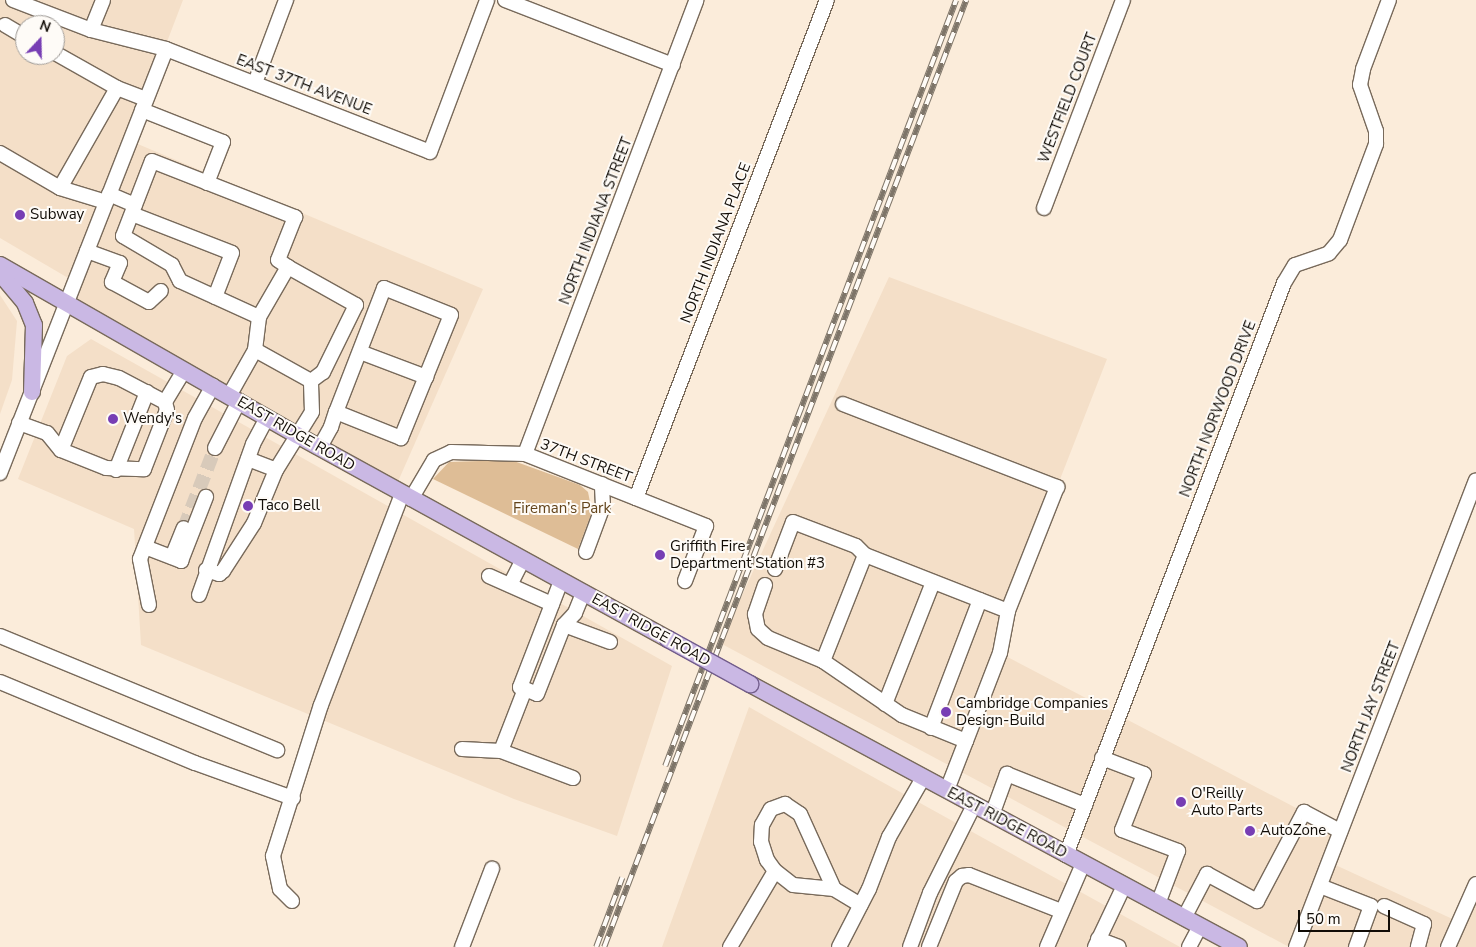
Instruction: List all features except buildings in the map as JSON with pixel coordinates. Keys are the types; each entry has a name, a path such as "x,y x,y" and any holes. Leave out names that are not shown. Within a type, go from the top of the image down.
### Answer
{"main road":[{"name":"EAST RIDGE ROAD","path":"0,265 406,496 923,778 1239,947"},
{"path":"0,273 25,303 34,324 32,392"}],"street":[{"name":"EAST 37TH AVENUE","path":"14,0 91,30 166,49 430,152 487,0"},
{"path":"91,30 102,0"},
{"path":"255,83 286,0"},
{"path":"505,0 673,65"},
{"name":"NORTH INDIANA STREET","path":"525,454 698,0"},
{"name":"NORTH INDIANA PLACE","path":"636,498 827,0"},
{"name":"WESTFIELD COURT","path":"1044,208 1123,0"},
{"name":"NORTH NORWOOD DRIVE","path":"1066,854 1284,283 1295,265 1329,253 1340,240 1347,222 1377,137 1360,85 1389,0"},
{"path":"5,25 15,30"},
{"path":"0,473 166,49"},
{"path":"65,59 144,105 223,142 207,183"},
{"path":"60,188 117,88"},
{"path":"0,153 60,188 108,198 232,253 215,297"},
{"path":"259,317 180,281 172,265 123,236 152,161 295,218 278,260 356,305 323,372 311,381"},
{"path":"87,251 120,263 112,282 149,302 161,291"},
{"path":"220,445 234,399 254,350 259,317 288,267"},
{"path":"320,447 336,412 384,288 451,314 402,438 336,412"},
{"path":"254,350 311,381"},
{"path":"360,352 426,377"},
{"path":"19,423 47,433 61,450 116,470 144,469 167,410 166,402 184,370"},
{"path":"61,450 91,376 110,375 166,402"},
{"path":"206,570 219,574 223,571 254,523 276,470 312,412 311,381"},
{"path":"149,605 140,559 195,418 213,386"},
{"path":"116,470 147,392"},
{"path":"843,404 1057,487 1008,611 1000,653 947,790"},
{"path":"199,595 206,570 248,460 267,418"},
{"name":"37TH STREET","path":"292,901 280,890 273,856 321,705 406,496 434,460 451,452 525,454 706,526 685,581"},
{"path":"248,460 276,470"},
{"name":"NORTH JAY STREET","path":"1296,947 1476,480"},
{"path":"586,552 603,506 602,484"},
{"path":"177,559 206,497"},
{"path":"775,569 793,522 856,546 865,555 1008,611"},
{"path":"177,559 184,528"},
{"path":"145,547 177,559"},
{"path":"823,661 865,555"},
{"path":"510,585 523,560"},
{"path":"489,576 552,604"},
{"path":"561,581 520,687 537,694 564,625 575,613 583,593"},
{"path":"885,704 933,582"},
{"path":"765,585 755,614 758,629 768,638 823,661 885,704 932,728 966,741"},
{"path":"932,728 980,600"},
{"path":"564,625 610,642"},
{"path":"0,636 277,750"},
{"path":"0,682 195,763 293,798"},
{"path":"501,750 524,689"},
{"path":"462,750 501,750 574,778"},
{"path":"1102,758 1144,774 1122,830 1178,851 1158,904"},
{"path":"992,815 1007,774 1085,805"},
{"path":"839,947 861,905 889,837 923,778"},
{"path":"834,889 800,814 785,804 771,809 762,825 763,852 775,872 793,885 834,889 861,905"},
{"path":"910,947 930,894 974,805"},
{"path":"1184,918 1207,874 1258,901 1304,812 1340,831"},
{"path":"1047,947 1083,864"},
{"path":"462,947 492,870"},
{"path":"730,947 775,872"},
{"path":"928,947 956,881 962,876 969,875 1061,911"},
{"path":"1448,947 1476,884"},
{"path":"1118,947 1096,943 1124,886"},
{"path":"1320,886 1371,906 1356,947"},
{"path":"1384,906 1424,924 1421,946"},
{"path":"1189,947 1200,926"}],"shaded area":[{"path":"0,0 183,0 75,282 0,238"},
{"path":"133,142 483,289 396,486 71,302"},
{"path":"889,277 1107,359 1057,487 1000,653 1340,831 1329,862 1459,922 1476,885 1476,947 1289,947 720,643"},
{"path":"0,295 17,321 12,380 0,414"},
{"path":"91,339 672,666 617,836 514,799 141,645 134,529 18,479 67,356"},
{"path":"749,707 837,757 1180,947 662,947"}],"green space":[{"name":"Fireman’s Park","path":"511,460 580,485 588,492 592,512 578,549 433,479 449,462"}],"tunnel":[{"path":"184,528 215,448"}],"railway":[{"path":"665,766 956,0"},
{"path":"604,947 966,0"},
{"path":"596,947 622,878"}],"place":[{"name":"Subway","path":"20,215"},
{"name":"Wendy's","path":"113,419"},
{"name":"Taco Bell","path":"248,506"},
{"name":"Griffith Fire Department Station #3","path":"660,555"},
{"name":"Cambridge Companies Design-Build","path":"946,712"},
{"name":"O'Reilly Auto Parts","path":"1181,802"},
{"name":"AutoZone","path":"1250,831"}]}
